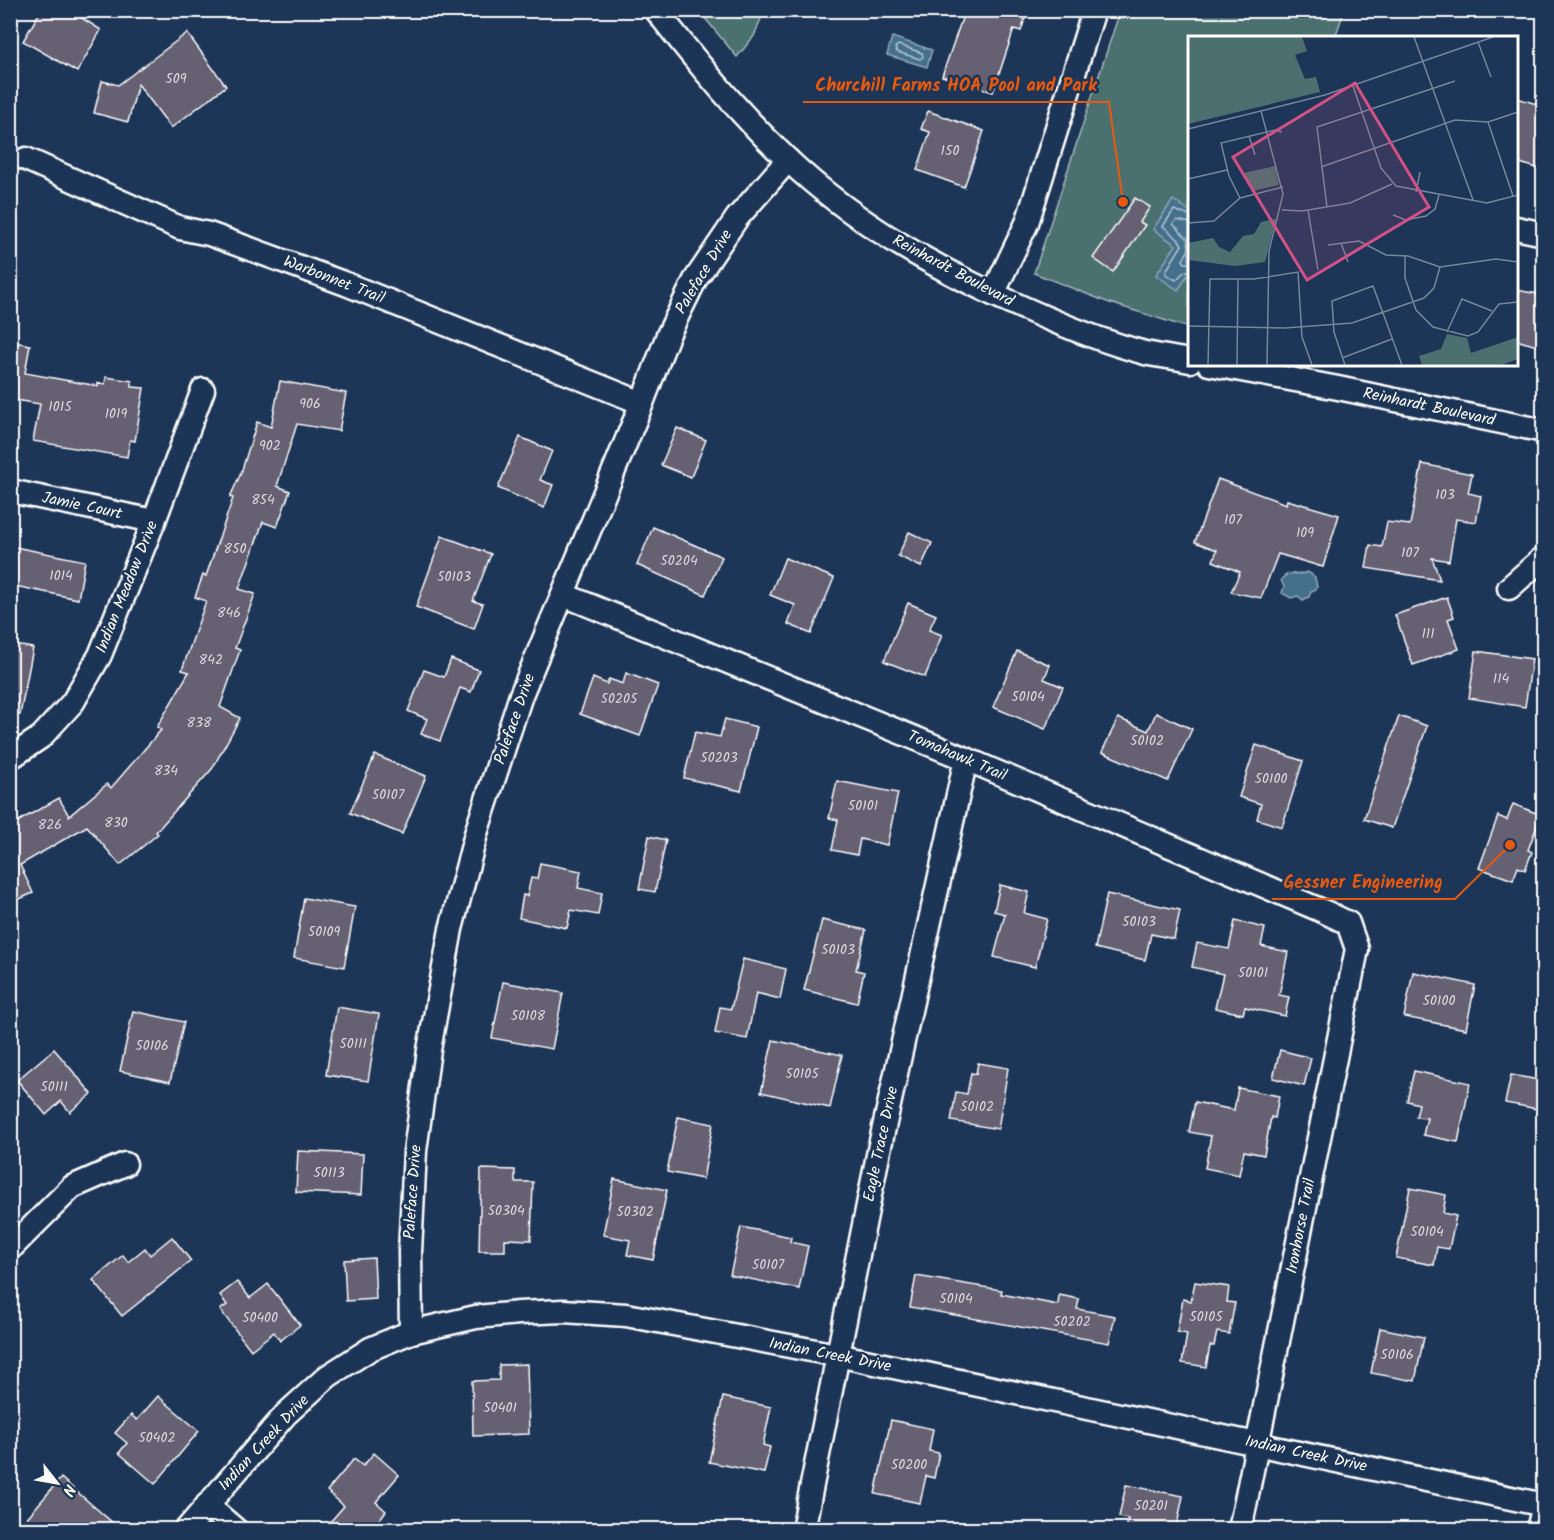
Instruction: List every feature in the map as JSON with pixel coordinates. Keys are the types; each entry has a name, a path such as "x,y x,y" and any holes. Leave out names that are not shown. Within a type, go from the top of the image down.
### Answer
{"main road":[{"path":"1541,1530 1544,1518"}],"street":[{"name":"Reinhardt Boulevard","path":"656,10 716,85 788,160 842,206 872,227 930,263 1062,325 1145,353 1188,361"},
{"path":"993,294 1027,223 1094,10"},
{"name":"Warbonnet Trail","path":"26,159 140,208 180,228 209,234 346,284 642,403"},
{"name":"Paleface Drive","path":"411,1332 410,1252 415,1151 429,1050 452,929 477,830 521,695 564,595 668,335 695,280 737,218 788,160"},
{"path":"1518,228 1544,234"},
{"name":"Reinhardt Boulevard","path":"1220,366 1544,431"},
{"name":"Indian Meadow Drive","path":"10,758 41,737 73,702 99,655 154,522 203,390"},
{"name":"Jamie Court","path":"10,491 154,522"},
{"path":"1509,588 1544,556"},
{"name":"Tomahawk Trail","path":"564,595 966,759 1348,923"},
{"name":"Eagle Trace Drive","path":"803,1530 879,1150 966,759"},
{"name":"Ironhorse Trail","path":"1240,1530 1357,949 1348,923"},
{"path":"10,1249 72,1187 125,1164"},
{"name":"Indian Creek Drive","path":"186,1530 286,1414 328,1376 370,1349 411,1332 476,1317 519,1312 562,1311 627,1315 837,1355 1544,1505"},
{"path":"207,1505 236,1530"}],"green space":[{"path":"1319,10 1344,12 1335,36 1188,36 1188,328 1107,302 1034,273 1120,11"},
{"path":"699,11 764,11 754,36 737,57"}],"water":[{"path":"892,37 932,50 927,67 887,55"},
{"path":"1173,200 1188,210 1188,275 1178,290 1156,275 1176,245 1153,229"},
{"path":"1308,572 1315,577 1317,587 1311,591 1309,597 1303,600 1298,596 1291,598 1282,593 1284,587 1281,580 1284,577"}],"building":[{"path":"41,10 69,10 101,30 77,72 23,41"},
{"path":"965,10 1028,10 1021,31 1014,29 993,92 942,76"},
{"path":"187,33 226,86 171,128 138,84 128,122 94,113 102,81 118,85"},
{"path":"1518,99 1544,106 1544,170 1518,163"},
{"path":"928,111 984,131 964,187 917,170 930,132 921,129"},
{"path":"1135,198 1150,207 1140,222 1145,225 1113,272 1093,258"},
{"path":"1518,290 1544,295 1544,348 1518,341"},
{"path":"10,341 30,345 25,373 98,386 98,383 105,384 106,377 132,381 132,387 144,388 135,441 130,440 127,457 33,441 40,404 10,399"},
{"path":"280,381 346,393 339,431 297,424 277,486 290,491 277,527 263,522 239,589 255,594 235,648 240,650 220,707 240,718 212,769 156,832 158,834 120,865 87,826 20,865 33,893 10,903 10,826 59,798 69,816 107,784 111,788 161,730 157,727 189,672 182,670 206,601 195,597 203,575 206,576 233,498 230,497 241,473 257,422 271,427"},
{"path":"677,428 706,440 691,477 661,465"},
{"path":"520,437 552,451 540,480 553,485 544,508 498,488"},
{"path":"1422,464 1472,474 1468,493 1481,496 1476,522 1456,519 1449,561 1432,558 1440,580 1366,568 1370,545 1382,547 1387,522 1410,525"},
{"path":"1218,479 1286,504 1287,500 1339,515 1323,567 1278,554 1261,598 1231,592 1240,572 1213,561 1217,550 1195,542"},
{"path":"653,527 722,557 705,595 637,565"},
{"path":"909,532 932,543 921,567 898,556"},
{"path":"442,536 491,554 473,601 483,604 474,629 416,607"},
{"path":"10,546 85,561 78,599 10,585"},
{"path":"785,558 834,578 811,634 788,624 795,605 770,595"},
{"path":"1447,597 1454,617 1448,619 1459,649 1413,665 1395,615"},
{"path":"908,603 936,615 929,630 942,635 925,677 884,661"},
{"path":"10,644 33,648 20,715 10,714"},
{"path":"1017,651 1050,665 1044,679 1063,687 1045,729 993,707"},
{"path":"1476,651 1532,659 1525,707 1469,698"},
{"path":"451,659 479,670 471,692 460,688 440,741 421,734 427,719 408,711 424,670 444,677"},
{"path":"626,673 658,685 640,736 580,714 593,678 607,684 609,679 623,684"},
{"path":"1156,713 1192,729 1168,781 1102,752 1118,718 1148,731"},
{"path":"1399,716 1427,726 1392,828 1364,819"},
{"path":"725,719 757,727 741,791 684,778 695,732 720,737"},
{"path":"1256,745 1303,761 1282,827 1257,819 1261,804 1239,797"},
{"path":"375,755 426,776 402,834 350,813"},
{"path":"837,781 898,793 887,845 860,839 857,855 832,850 838,820 829,818"},
{"path":"1513,804 1541,815 1528,850 1532,852 1525,870 1518,867 1513,880 1479,868 1498,816 1507,820"},
{"path":"649,836 666,840 655,892 639,889"},
{"path":"540,863 581,871 578,888 602,893 598,915 571,910 567,928 519,918 523,895 527,896 531,878 537,879"},
{"path":"1000,885 1029,892 1024,913 1047,919 1035,967 994,957 1005,914 994,911"},
{"path":"1107,894 1180,910 1174,939 1151,934 1145,960 1095,948"},
{"path":"304,898 355,907 344,967 294,958"},
{"path":"822,920 866,930 856,970 864,972 857,1003 804,990"},
{"path":"1235,921 1265,928 1261,946 1288,952 1279,995 1289,997 1285,1016 1245,1007 1243,1014 1215,1008 1223,974 1192,967 1197,943 1229,949"},
{"path":"743,959 786,969 780,999 756,993 747,1039 715,1033 720,1007 731,1009"},
{"path":"1413,972 1475,985 1466,1029 1404,1017"},
{"path":"503,982 563,993 552,1049 492,1038"},
{"path":"337,1007 379,1014 368,1081 326,1075"},
{"path":"133,1011 184,1022 170,1082 120,1071"},
{"path":"773,1040 842,1055 830,1108 761,1092"},
{"path":"54,1049 92,1094 70,1112 61,1101 46,1115 17,1080"},
{"path":"1280,1050 1311,1058 1304,1086 1273,1078"},
{"path":"978,1063 1008,1068 998,1129 951,1121 956,1092 967,1094 971,1073 976,1074"},
{"path":"1414,1071 1470,1083 1458,1142 1423,1135 1427,1118 1416,1117 1419,1104 1407,1101"},
{"path":"1511,1075 1544,1081 1544,1110 1505,1103"},
{"path":"1238,1088 1279,1096 1275,1118 1271,1117 1264,1155 1244,1151 1239,1175 1205,1168 1211,1136 1189,1132 1195,1102 1234,1110"},
{"path":"678,1117 713,1124 703,1179 667,1172"},
{"path":"298,1151 363,1154 361,1195 296,1192"},
{"path":"481,1169 515,1170 515,1182 533,1182 531,1240 505,1239 505,1251 479,1251"},
{"path":"614,1179 667,1190 653,1260 627,1255 630,1240 603,1235"},
{"path":"1410,1188 1446,1195 1443,1213 1456,1216 1449,1249 1437,1247 1434,1265 1396,1258"},
{"path":"741,1227 791,1237 790,1242 808,1246 799,1289 730,1275"},
{"path":"172,1237 191,1261 122,1316 93,1280 123,1255 128,1262 145,1248 150,1255"},
{"path":"374,1258 376,1299 346,1301 344,1260"},
{"path":"916,1276 1002,1290 1001,1294 1058,1305 1059,1295 1079,1299 1077,1309 1115,1316 1109,1343 910,1307"},
{"path":"237,1282 250,1298 268,1284 300,1325 280,1341 274,1332 251,1350 220,1310 227,1305 220,1295"},
{"path":"1195,1282 1229,1287 1227,1302 1235,1303 1229,1334 1217,1332 1214,1346 1210,1346 1206,1367 1182,1363 1187,1334 1177,1332 1183,1299 1191,1301"},
{"path":"1380,1328 1424,1337 1415,1381 1371,1373"},
{"path":"527,1364 529,1434 473,1436 472,1381 499,1380 499,1365"},
{"path":"158,1396 199,1431 155,1484 119,1453 127,1443 115,1433 131,1415 137,1420"},
{"path":"723,1397 771,1407 763,1445 770,1447 764,1473 709,1462"},
{"path":"891,1420 933,1429 929,1451 939,1453 934,1478 926,1476 920,1503 875,1494"},
{"path":"374,1453 399,1475 376,1502 386,1511 371,1530 323,1530 344,1506 327,1491 354,1459 363,1466"},
{"path":"61,1478 121,1530 39,1530 26,1519"},
{"path":"1126,1485 1183,1496 1176,1530 1126,1530 1128,1519 1119,1517"}],"place":[{"name":"Churchill Farms HOA Pool and Park","path":"1123,202"},
{"name":"Gessner Engineering","path":"1510,845"}]}
